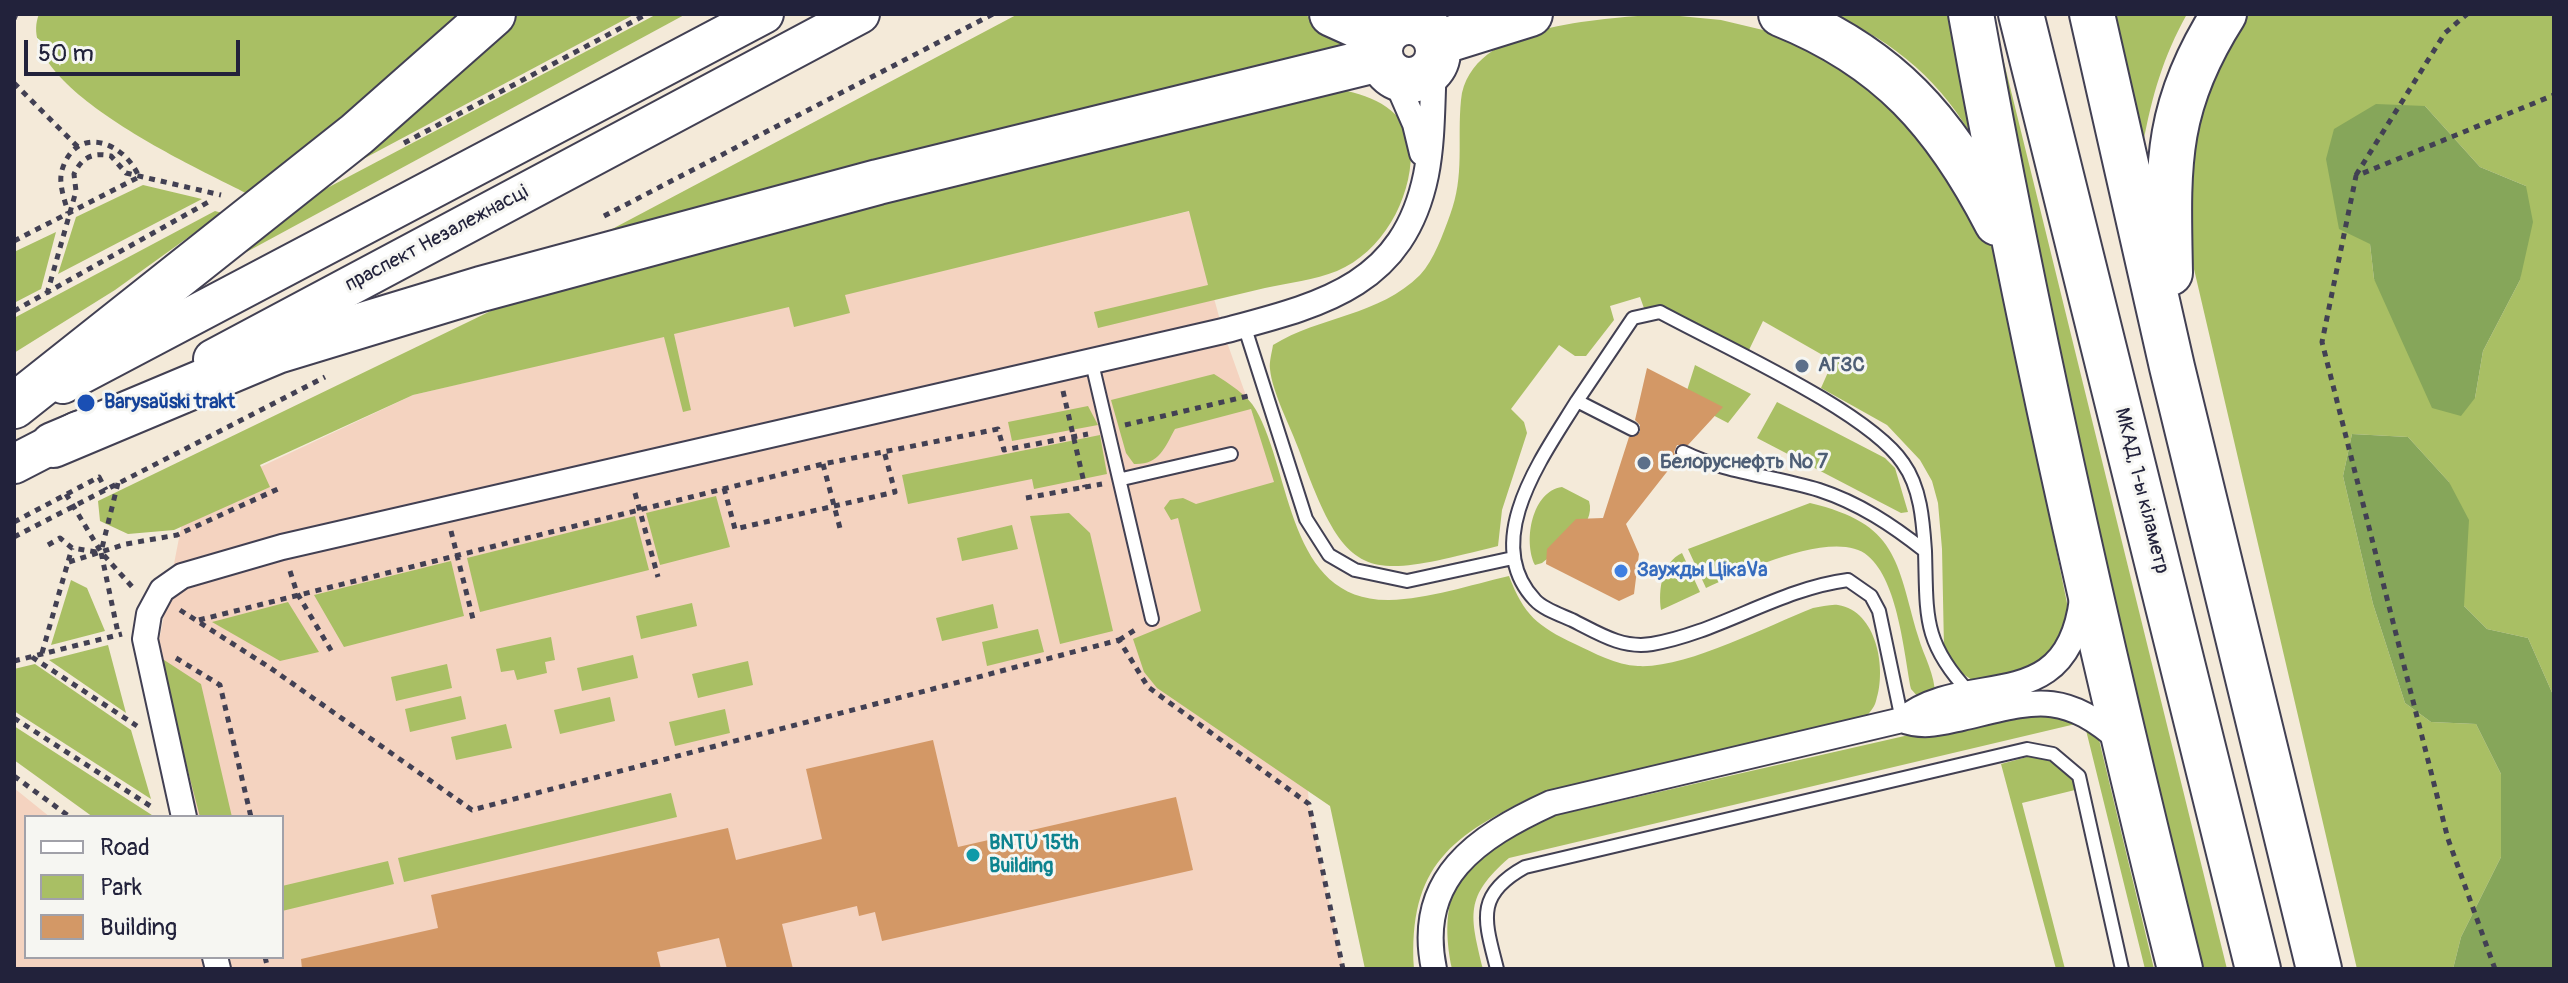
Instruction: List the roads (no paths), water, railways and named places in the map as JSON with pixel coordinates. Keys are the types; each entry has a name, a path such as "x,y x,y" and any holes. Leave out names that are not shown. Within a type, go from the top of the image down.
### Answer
{"highway":[{"path":"14,408 357,134 493,14"},
{"path":"1332,14 1416,46"},
{"path":"53,445 277,351 481,289 878,182 1416,46 1530,14"},
{"path":"1781,14 1820,30 1863,55 1911,96 1941,129 1975,180 2015,259"},
{"path":"1971,14 2015,259 2085,577 2180,969"},
{"name":"МКАД, 1-ы кіламетр","path":"2021,14 2258,969"},
{"path":"2092,14 2172,367 2319,969"},
{"path":"2172,367 2168,169 2177,110 2192,72 2224,14"}],"main road":[{"path":"14,408 764,14"},
{"name":"праспект Незалежнасці","path":"14,464 860,14"}],"street":[{"path":"1416,46 1415,124 1427,171"},
{"path":"173,815 145,639 153,603 169,583 201,569 282,547 1244,325 1323,300 1360,281 1386,262 1404,235 1421,195 1427,171 1416,46"},
{"path":"1434,969 1430,949 1433,908 1445,880 1465,854 1515,819 1551,803 1902,720 1919,706 2019,684 2046,674 2079,625 2085,577"},
{"path":"1902,720 1922,727 2023,704 2052,703 2072,706 2094,717 2124,743"}],"lane":[{"path":"1902,720 1879,611 1871,596 1848,580 1819,583 1681,638 1647,645 1618,643 1536,603 1513,558 1513,537 1527,484 1577,401 1633,318 1660,312 1826,402 1882,442 1904,463 1916,491 1925,551 1928,626 1950,672 1971,694"},
{"path":"1244,325 1306,519 1329,555 1355,570 1407,581 1513,558"},
{"path":"1091,359 1122,479 1152,619"},
{"path":"1577,401 1632,429"},
{"path":"1683,452 1710,465 1819,490 1864,508 1925,551"},
{"path":"1122,479 1231,454"},
{"path":"1497,969 1485,919 1503,880 1525,867 2027,749 2053,754 2079,776 2122,969"}],"place":[{"name":"АГЗС","path":"1802,366"},
{"name":"Barysaŭski trakt","path":"86,403"},
{"name":"Белоруснефть № 7","path":"1644,463"},
{"name":"Заужды ЦікаVа","path":"1621,571"},
{"name":"BNTU 15th Building","path":"973,855"}]}
